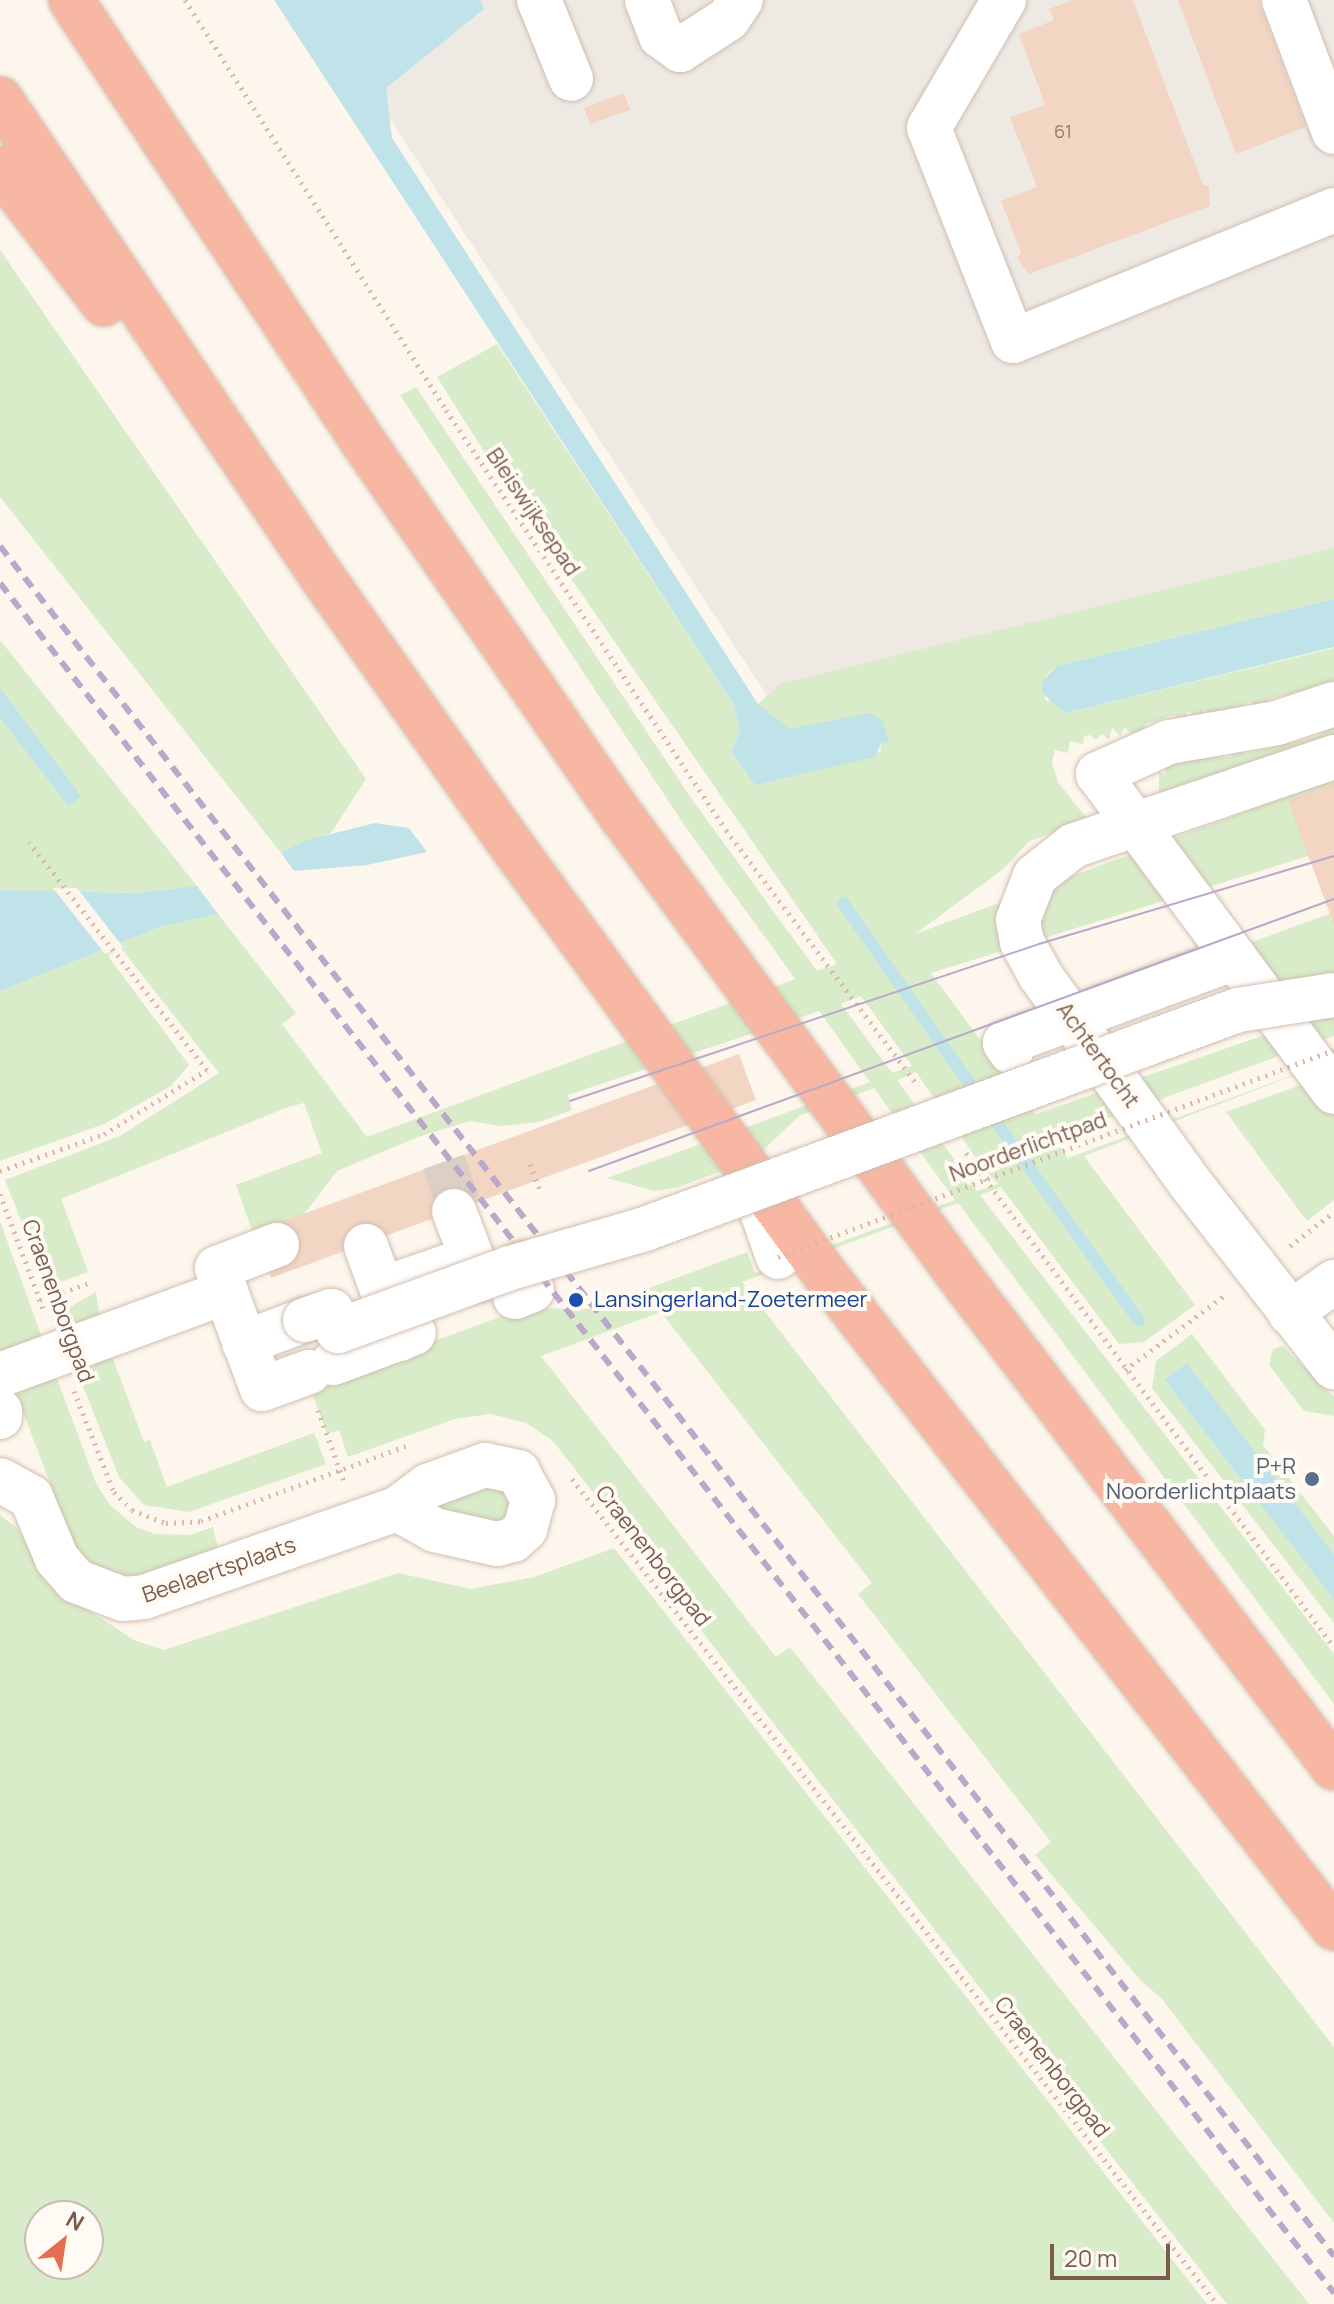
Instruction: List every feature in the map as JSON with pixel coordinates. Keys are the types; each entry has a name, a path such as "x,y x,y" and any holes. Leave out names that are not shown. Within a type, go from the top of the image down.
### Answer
{"highway":[{"path":"71,0 364,443 623,818 960,1277 1334,1768"},
{"path":"0,99 421,719"},
{"path":"0,169 421,719 827,1277 1334,1928"}],"street":[{"path":"539,0 571,79"},
{"path":"647,0 661,36 680,50 728,19 741,0"},
{"path":"1004,0 929,128 1013,341 1334,210"},
{"path":"1284,0 1334,132"},
{"path":"1334,704 1277,723 1169,742 1098,774 1235,958 1266,1020 1334,1092"},
{"name":"Achtertocht","path":"1334,757 1134,822 1053,857 1035,876 1020,907 1025,949 1071,1018 1290,1313 1334,1367"},
{"path":"1011,1052 1005,1043 1071,1018 1154,1003 1235,958"},
{"path":"244,1343 331,1311 338,1331 496,1275 645,1229 1109,1068 1238,1010 1334,995"},
{"path":"1266,1020 1315,1003 1321,1019 1334,1014"},
{"path":"754,1189 778,1257"},
{"path":"454,1211 496,1275"},
{"path":"277,1245 217,1268 262,1389 313,1373 407,1336 382,1289 366,1246"},
{"path":"382,1289 496,1275"},
{"path":"1290,1313 1334,1282"},
{"path":"0,1375 226,1292"},
{"path":"296,1324 313,1373"},
{"name":"Beelaertsplaats","path":"0,1480 31,1497 57,1559 76,1581 123,1599 144,1597 378,1516"}],"path":[{"name":"Bleiswijksepad","path":"185,0 446,410 726,830 922,1092"},
{"path":"0,1171 104,1134 207,1070 29,842"},
{"name":"Noorderlichtpad","path":"778,1257 1334,1050"},
{"path":"959,1142 1334,1647"},
{"path":"530,1164 539,1188"},
{"name":"Craenenborgpad","path":"0,1194 109,1483 119,1498 148,1518 175,1524 201,1521 413,1443"},
{"path":"40,1300 92,1282"},
{"path":"313,1373 340,1470 378,1516"},
{"name":"Craenenborgpad","path":"563,1466 1217,2304"}],"shaded area":[{"path":"312,0 1334,0 1334,579 783,720"}],"green space":[{"path":"0,250 366,779 331,833 281,853 0,497"},
{"path":"497,344 733,703 740,731 731,751 755,785 880,752 882,742 810,726 789,729 772,720 758,704 780,684 1334,548 1334,599 1057,666 1049,673 1041,684 1046,701 1052,700 1065,713 1334,648 1334,685 1272,698 1256,707 1250,701 1230,712 1209,715 1204,709 1202,717 1187,711 1185,719 1173,715 1145,724 1144,732 1133,736 1125,727 1120,736 1112,727 1109,740 1102,734 1095,740 1090,735 1084,736 1083,744 1070,741 1068,753 1055,750 1052,763 1058,782 1087,819 1030,841 1002,870 915,934 1334,779 1334,848 931,973 981,1041 1334,912 1334,980 1308,989 1229,970 1099,1032 999,1065 1036,1114 1334,1011 1334,1036 1054,1138 1068,1158 1334,1060 1084,1156 1195,1305 1144,1342 1119,1344 1001,1187 980,1195 1334,1654 1334,1704 958,1203 742,1282 1334,2047 1334,2223 1162,1999 1140,1980 1035,1855 1051,1842 858,1594 872,1583 661,1312 541,1356 776,1657 790,1647 1309,2304 1227,2304 553,1441 526,1423 490,1414 455,1419 348,1457 339,1430 327,1434 308,1382 339,1376 524,1308 592,1309 747,1252 755,1273 955,1200 874,1088 799,1116 754,1159 676,1188 654,1191 607,1178 870,1082 819,1011 568,1095 572,1110 539,1122 501,1126 470,1121 418,1137 337,1171 302,1217 255,1239 236,1185 322,1153 304,1103 288,1107 61,1199 88,1272 58,1283 44,1278 5,1180 120,1136 219,1073 120,947 108,956 189,1065 171,1086 104,1124 0,1161 0,991 160,927 218,914 296,1013 282,1024 367,1137 795,979 685,826 400,395 416,387 691,798 817,971 837,964 492,464 437,377","holes":["861,996 912,1066 892,1073 841,1004","916,1072 981,1165 998,1184 977,1191 897,1080"]},
{"path":"0,640 197,886 134,893 0,890 0,718 68,806 80,796 0,691"},
{"path":"1334,723 1334,737 1159,794 1159,772 1165,774 1165,767 1176,760 1230,757 1242,749 1244,754 1319,736"},
{"path":"1311,1081 1334,1112 1334,1200 1307,1221 1226,1112"},
{"path":"0,1221 45,1346 4,1361 0,1350"},
{"path":"96,1292 101,1326 65,1339 58,1314"},
{"path":"1192,1334 1265,1430 1263,1445 1334,1536 1334,1554 1187,1363 1164,1379 1334,1600 1334,1623 1152,1388 1156,1361"},
{"path":"1283,1346 1334,1397 1334,1416 1304,1411 1269,1365 1273,1349"},
{"path":"109,1348 144,1442 150,1440 167,1487 314,1433 326,1464 189,1512 144,1505 119,1477 73,1361"},
{"path":"53,1368 96,1483 109,1504 136,1527 155,1534 190,1535 213,1527 218,1549 134,1578 105,1575 77,1554 12,1383"},
{"path":"488,1482 511,1489 509,1524 441,1515 436,1502"},
{"path":"0,1515 18,1529 46,1582 70,1604 84,1607 134,1640 164,1650 398,1573 471,1589 534,1577 614,1548 1207,2304 0,2304"}],"water":[{"path":"274,0 480,0 484,9 386,88 392,138 758,704 789,729 870,713 883,721 889,742 882,742 875,757 755,785 731,751 740,731 733,703"},
{"path":"1334,599 1334,647 1065,713 1043,694 1041,683 1057,666"},
{"path":"0,688 81,796 68,806 0,718"},
{"path":"375,823 409,828 427,852 367,865 294,871 281,853 307,840"},
{"path":"197,886 218,914 160,927 0,991 0,890 134,893"},
{"path":"1187,1363 1334,1554 1334,1600 1164,1379"}],"pier":[{"path":"53,888 77,888 123,947 105,954"}],"building":[{"path":"1073,0 1133,0 1203,185 1209,186 1210,206 1029,274 1017,258 1021,253 1001,201 1037,187 1010,117 1045,105 1019,34 1054,20 1049,9"},
{"path":"1178,0 1258,0 1306,127 1236,154"},
{"path":"624,93 630,110 590,124 584,108"},
{"path":"1334,784 1334,925 1288,801"},
{"path":"739,1054 756,1100 271,1278 254,1232"}],"waterway":[{"path":"843,903 979,1097"},
{"path":"989,1112 1139,1321"}],"tunnel":[{"path":"430,1190 478,1173"}],"tram line":[{"path":"570,1101 1039,944 1334,856"},
{"path":"589,1171 1334,899"}],"railway":[{"path":"0,546 1334,2256"},
{"path":"0,583 1334,2293"}],"place":[{"name":"Lansingerland-Zoetermeer","path":"576,1300"},
{"name":"P+R Noorderlichtplaats","path":"1312,1479"}]}
